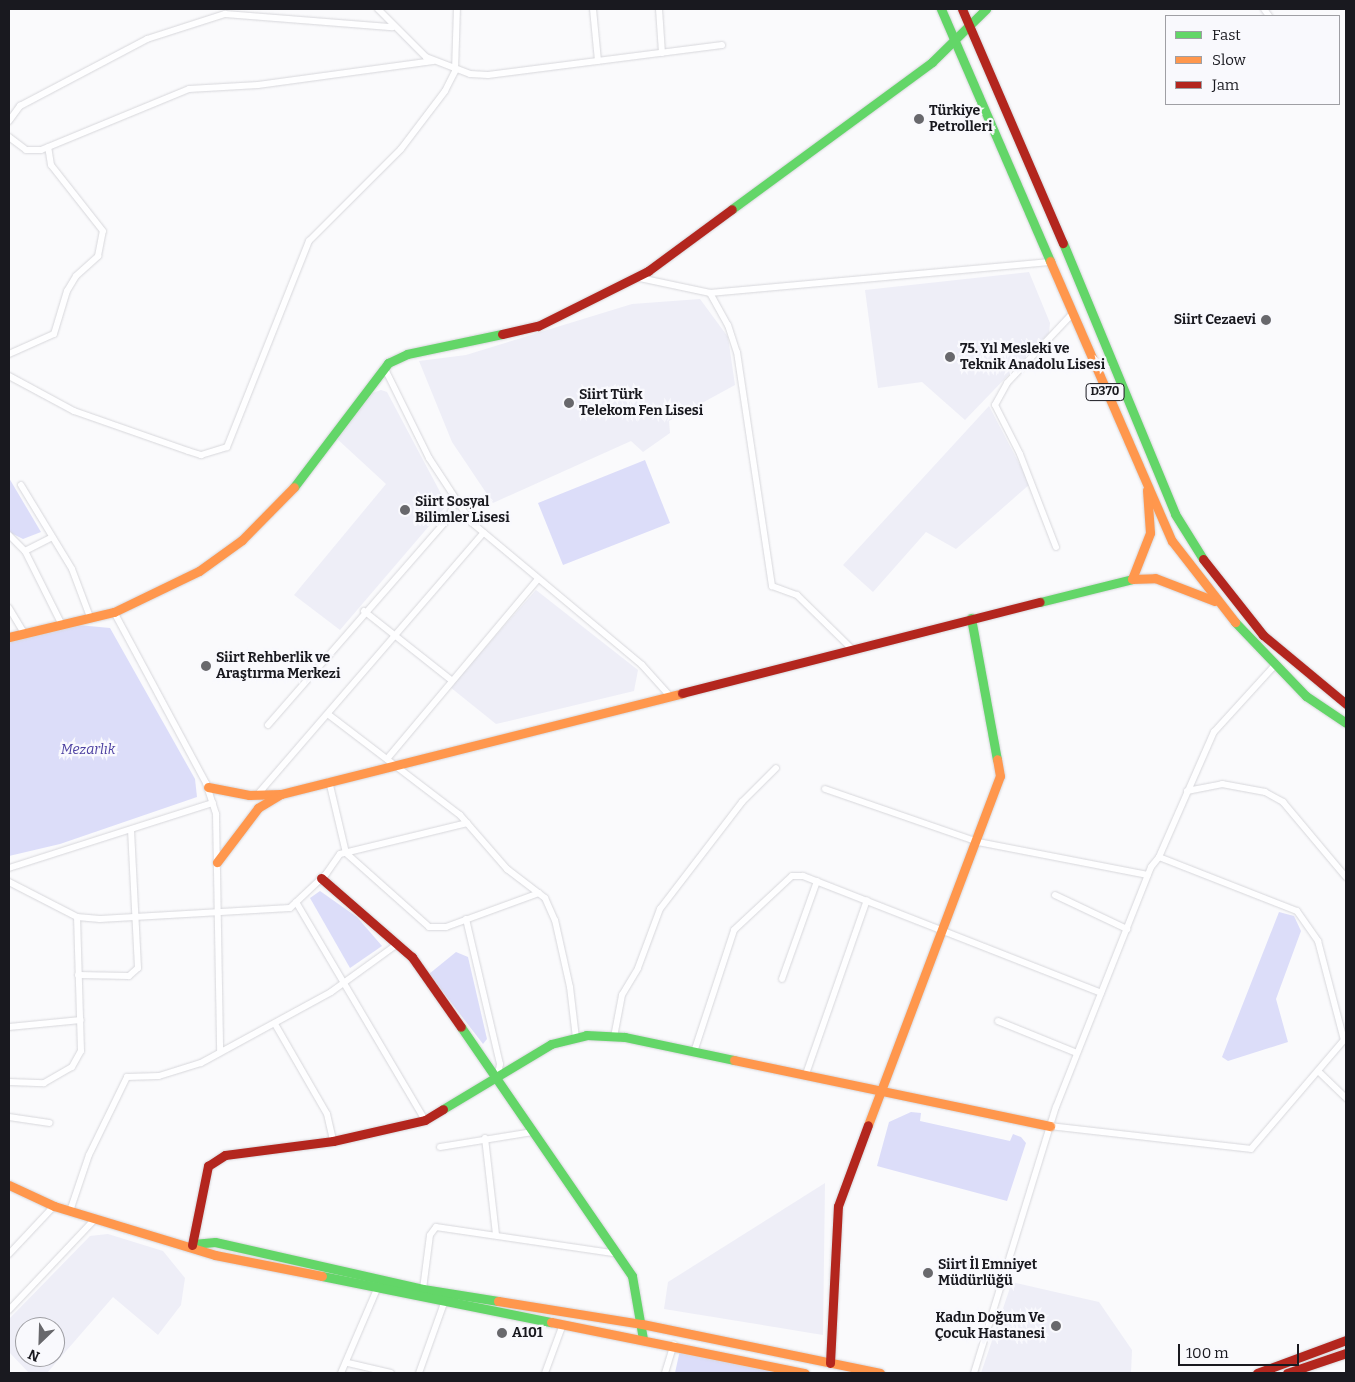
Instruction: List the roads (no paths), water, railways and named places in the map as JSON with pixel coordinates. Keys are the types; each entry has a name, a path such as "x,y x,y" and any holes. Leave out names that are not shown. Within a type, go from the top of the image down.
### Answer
{"main road":[{"name":"D370","path":"940,9 956,38 1147,490 1172,541 1215,601 1274,666 1306,696 1346,723"},
{"name":"D370","path":"962,9 1175,514 1214,577 1263,635 1346,704"},
{"path":"9,637 61,623 114,612 199,571 242,540 283,501 384,368 407,354 538,326 635,277 932,62 969,22 986,9"},
{"path":"1132,579 1150,533 1147,490"},
{"path":"208,787 258,794 281,794 668,694 1132,579 1155,578 1215,601"},
{"path":"830,1363 838,1206 880,1090 945,930 1000,776 971,618"},
{"path":"216,862 258,808 281,794"},
{"path":"321,878 412,957 632,1276 642,1324 643,1339"},
{"path":"192,1245 200,1192 208,1166 225,1155 334,1141 425,1120 497,1079 551,1044 576,1038 614,1037 806,1074 1050,1126"},
{"path":"9,1185 54,1206 95,1220 192,1245 215,1255 444,1303 674,1344 805,1373"},
{"path":"192,1245 216,1242 423,1290 642,1324 830,1363 843,1370 880,1373"},
{"path":"1257,1373 1346,1340"},
{"path":"1287,1373 1346,1353"},
{"path":"809,1373 813,1360"}],"street":[{"path":"378,9 392,27 434,61 455,71 488,75 722,45"},
{"path":"9,376 74,411 195,454 227,447 302,252 319,229 401,149 429,115 455,71 457,9"},
{"path":"593,9 598,61"},
{"path":"659,9 662,53"},
{"path":"9,121 20,106 147,39 225,14 392,27"},
{"path":"9,137 26,150 48,147 189,88 258,85 434,61"},
{"path":"9,354 39,345 54,334 67,291 76,276 98,256 103,232 51,165 48,147"},
{"path":"635,277 710,293 1050,262"},
{"path":"710,293 728,325 737,352 772,586 797,595 851,648"},
{"path":"1056,547 1020,454 995,404 1007,383 1072,314"},
{"path":"384,368 455,502 483,533 642,665 668,694"},
{"path":"21,485 72,569 90,617"},
{"path":"268,725 364,611 448,519 455,502"},
{"path":"258,794 397,637 483,533"},
{"path":"9,535 25,551 61,623"},
{"path":"25,551 52,538"},
{"path":"387,758 538,579"},
{"path":"9,608 24,633"},
{"path":"364,611 451,680"},
{"path":"114,612 208,787 213,803 220,1051"},
{"path":"974,1373 1050,1126 1148,875 1159,858 1214,732 1274,666"},
{"path":"329,715 395,764 467,823 507,869 539,893 555,920 576,1038"},
{"path":"614,1037 622,995 638,968 660,909 742,802 776,768"},
{"path":"329,781 346,853 430,927 446,927 539,893"},
{"path":"1187,791 1222,784 1265,792 1283,802 1346,878"},
{"path":"825,789 978,842 1148,875"},
{"path":"9,868 213,803"},
{"path":"9,882 77,917 290,908 346,853 467,823"},
{"path":"78,975 136,972 131,830"},
{"path":"1050,1126 1251,1148 1344,1040 1344,1032 1318,941 1298,912 1159,858"},
{"path":"694,1052 734,930 792,876 817,881 1101,992"},
{"path":"782,979 817,881"},
{"path":"1055,894 1127,929"},
{"path":"806,1074 866,900"},
{"path":"296,902 425,1120"},
{"path":"9,1082 44,1083 72,1067 83,1043 78,975 77,917"},
{"path":"466,919 500,1064 497,1079"},
{"path":"70,1211 89,1155 128,1077 159,1076 201,1063 220,1051 275,1024 342,982 396,944"},
{"path":"9,1027 82,1020"},
{"path":"998,1021 1077,1053"},
{"path":"275,1024 328,1114 334,1141"},
{"path":"1318,1071 1346,1098"},
{"path":"9,1117 50,1123"},
{"path":"440,1147 485,1138 533,1132"},
{"path":"485,1138 496,1234"},
{"path":"9,1254 54,1206"},
{"path":"9,1309 95,1220"},
{"path":"423,1290 431,1228 445,1225 618,1254"},
{"path":"341,1373 348,1363 377,1289"},
{"path":"420,1373 444,1303"},
{"path":"544,1373 562,1324"},
{"path":"665,1373 674,1344"},
{"path":"348,1363 391,1373"}],"place":[{"name":"Türkiye Petrolleri","path":"919,119"},
{"name":"Siirt Cezaevi","path":"1266,320"},
{"name":"75. Yıl Mesleki ve Teknik Anadolu Lisesi","path":"950,357"},
{"name":"Siirt Türk Telekom Fen Lisesi","path":"569,403"},
{"name":"Siirt Sosyal Bilimler Lisesi","path":"405,510"},
{"name":"Siirt Rehberlik ve Araştırma Merkezi","path":"206,666"},
{"name":"Siirt İl Emniyet Müdürlüğü","path":"928,1273"},
{"name":"Kadın Doğum Ve Çocuk Hastanesi","path":"1056,1326"},
{"name":"A101","path":"502,1333"}],"park label":[{"name":"Mezarlık","path":"88,750"}]}
